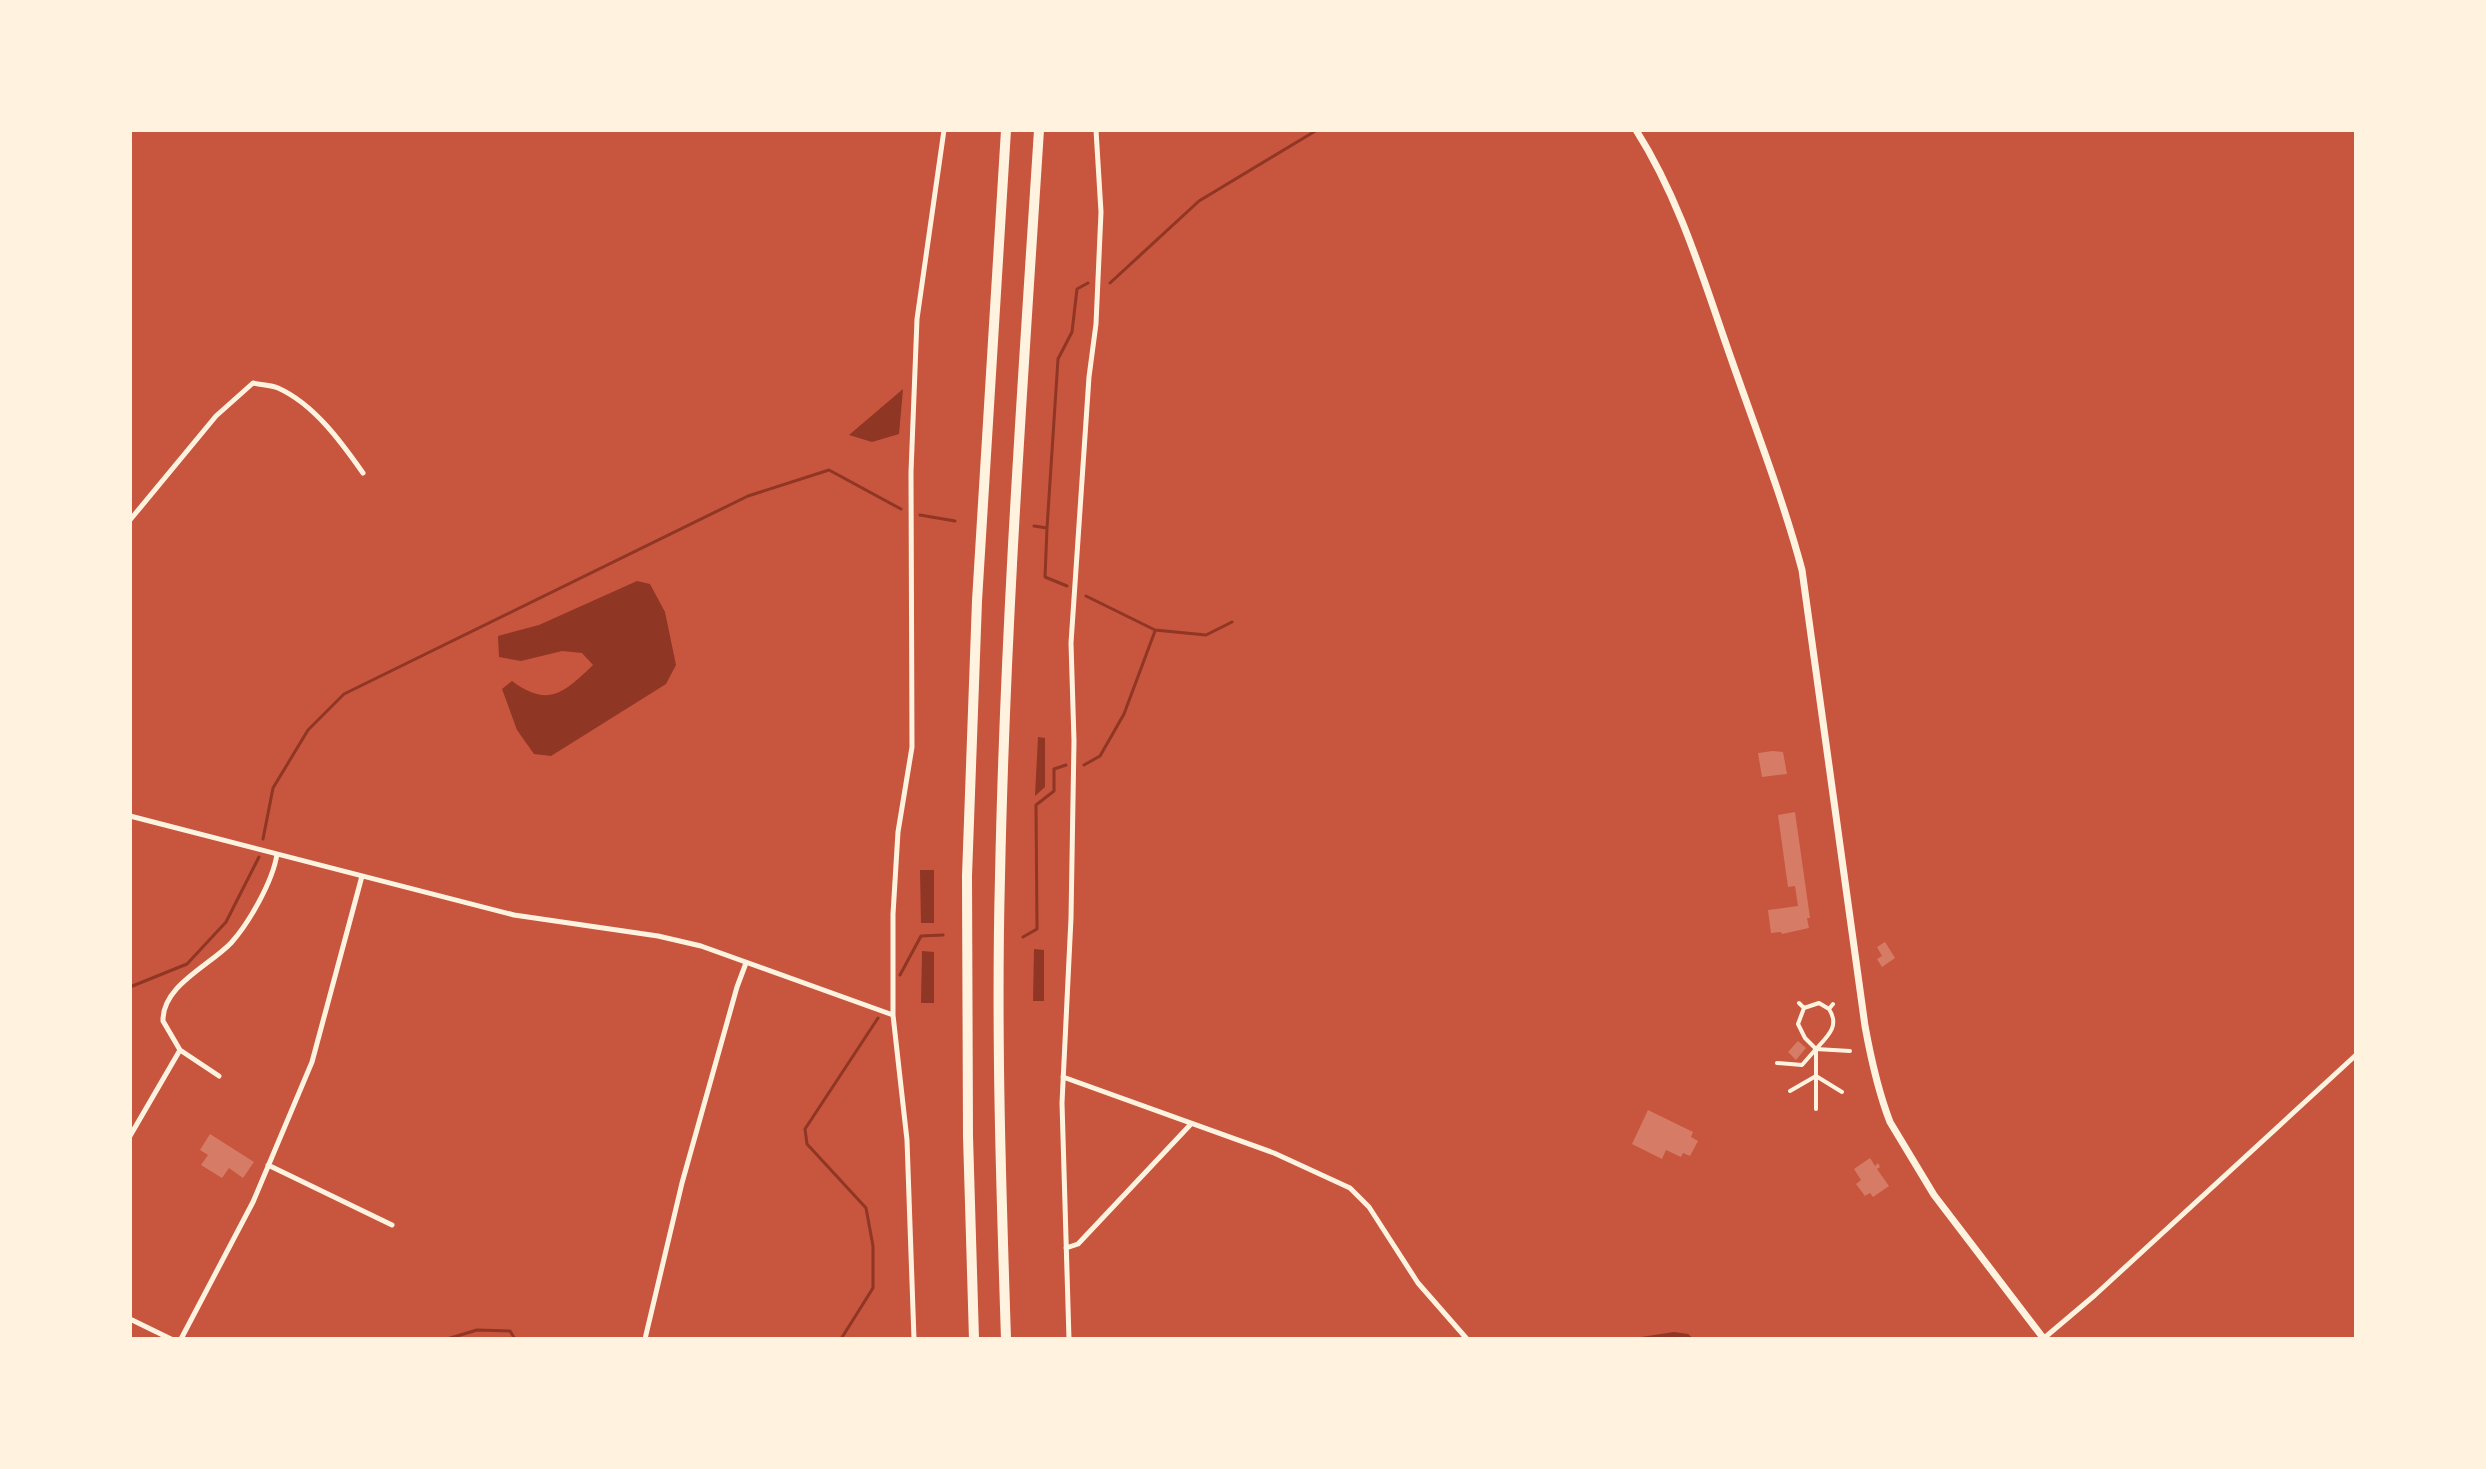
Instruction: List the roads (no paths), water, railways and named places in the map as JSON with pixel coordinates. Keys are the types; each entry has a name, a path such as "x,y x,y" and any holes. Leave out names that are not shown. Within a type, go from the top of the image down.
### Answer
{"highway":[{"path":"974,1339 967,876 977,601 1006,130"},
{"path":"1006,1339 1000,879 1015,493 1039,130"}],"street":[{"path":"914,1339 907,1140 893,1015 893,914 898,832 912,747 911,472 917,319 944,130"},
{"path":"1069,1339 1063,1077 1071,918 1074,741 1071,643 1089,377 1096,324 1101,212 1096,130"},
{"path":"1636,130 1681,214 1799,558 1865,1026 1873,1072 1885,1110 1929,1187 2044,1339 2356,1055"},
{"path":"130,520 216,416 253,383 277,387 304,405 343,444 363,473"},
{"path":"130,816 514,915 658,936 701,946 893,1015"},
{"path":"219,1076 180,1050 163,1021 166,1001 237,936 274,872 277,854"},
{"path":"181,1339 253,1202 312,1062 362,876"},
{"path":"645,1339 682,1183 746,963"},
{"path":"1799,1003 1804,1008"},
{"path":"1777,1063 1802,1065 1833,1028 1831,1006 1819,1003 1804,1008"},
{"path":"1804,1008 1798,1024 1805,1038 1816,1049 1850,1051"},
{"path":"1816,1049 1816,1109"},
{"path":"130,1136 180,1050"},
{"path":"1790,1091 1816,1076"},
{"path":"1816,1076 1842,1092"},
{"path":"1063,1077 1274,1153 1350,1188 1369,1207 1418,1283 1467,1339"},
{"path":"1066,1248 1078,1244 1191,1124"},
{"path":"268,1165 392,1225"},
{"path":"130,1319 171,1339"}],"waterway":[{"path":"1110,283 1199,201 1317,130"},
{"path":"1047,528 1058,359 1072,332 1077,289 1088,283"},
{"path":"263,839 273,788 308,730 344,694 748,496 829,470 901,509"},
{"path":"920,515 955,521"},
{"path":"1034,526 1047,528 1045,577 1067,586"},
{"path":"1086,596 1155,630 1206,635 1232,622"},
{"path":"1084,765 1100,756 1124,714 1155,631"},
{"path":"1023,937 1037,929 1036,805 1054,791 1054,769 1066,765"},
{"path":"130,987 187,964 226,922 259,857"},
{"path":"900,975 921,936 943,935"},
{"path":"841,1339 873,1288 873,1246 866,1208 807,1144 805,1129 878,1018"},
{"path":"447,1339 477,1330 510,1331 515,1339"}]}
